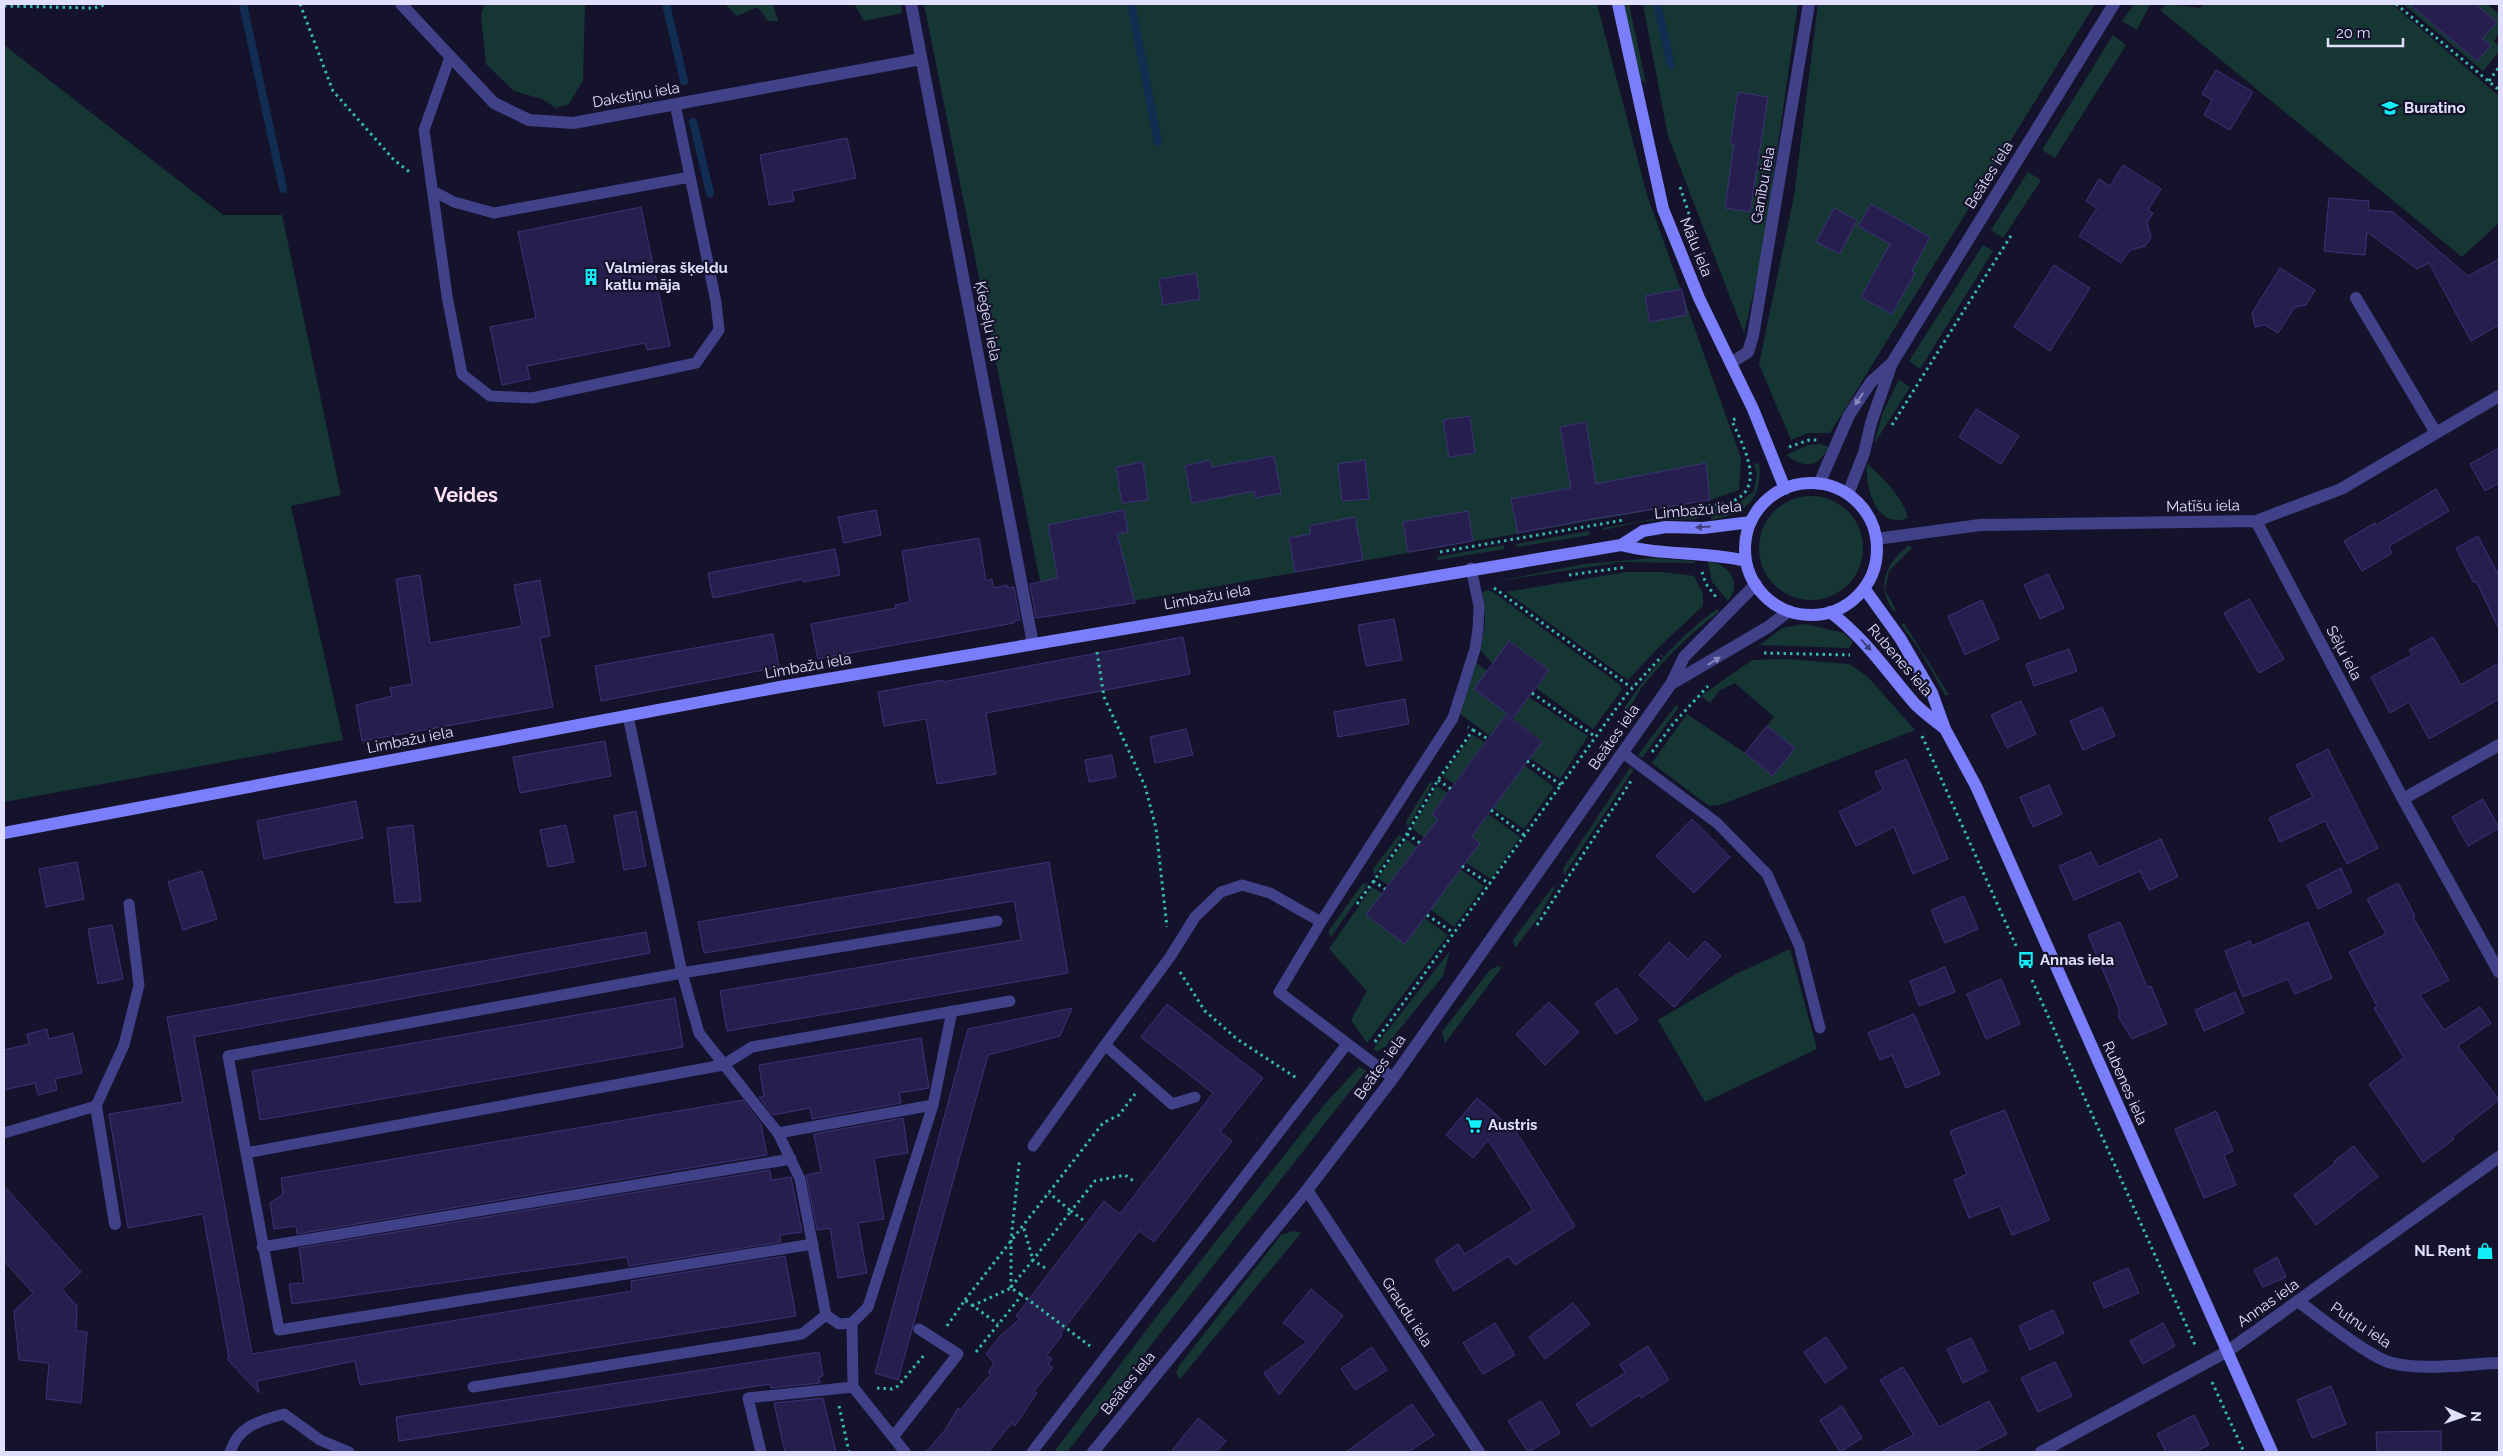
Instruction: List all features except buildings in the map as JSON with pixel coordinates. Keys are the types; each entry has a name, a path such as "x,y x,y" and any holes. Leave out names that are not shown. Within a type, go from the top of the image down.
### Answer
{"main road":[{"name":"Mālu iela","path":"1618,4 1663,209 1699,298 1753,409 1785,488"},
{"path":"1802,484 1819,484 1834,487 1848,494 1861,506 1871,521 1876,539 1877,556 1873,573 1864,588 1843,607 1816,615 1789,611 1764,596 1756,584 1746,561 1747,534 1751,522 1760,508 1771,497 1785,488 1802,484"},
{"name":"Limbažu iela","path":"4,834 628,716 1471,568 1620,545 1643,531 1666,527 1703,528 1751,522"},
{"name":"Limbažu iela","path":"1620,545 1644,551 1702,554 1746,561"},
{"name":"Rubenes iela","path":"1864,588 1900,638 1932,693 1945,729 1976,786 2272,1452"},
{"name":"Rubenes iela","path":"1830,612 1848,625 1882,662 1916,705 1945,729"}],"street":[{"name":"Dakstiņu iela","path":"401,4 494,103 529,120 573,123 921,59"},
{"name":"Ķieģeļu iela","path":"911,4 1034,644"},
{"name":"Ganību iela","path":"1731,363 1748,352 1753,336 1809,4"},
{"name":"Beātes iela","path":"1848,494 1864,453 1871,423 1892,363 2114,4"},
{"path":"2356,298 2436,433"},
{"name":"Beātes iela","path":"1819,484 1849,415 1871,382 1892,363"},
{"name":"Matīšu iela","path":"1876,539 1980,524 2256,521 2341,489 2499,396"},
{"name":"Sēļu iela","path":"2256,521 2403,800 2499,972"},
{"name":"Beātes iela","path":"1093,1452 1308,1190 1393,1078 1623,754 1671,684 1684,657 1756,584"},
{"name":"Beātes iela","path":"1671,684 1768,627 1789,611"},
{"path":"2403,800 2499,745"},
{"path":"96,1106 115,1224"},
{"name":"Annas iela","path":"2041,1452 2228,1352 2499,1157"},
{"name":"Graudu iela","path":"1308,1190 1479,1452"},
{"name":"Putnu iela","path":"2299,1302 2371,1353 2391,1363 2416,1366 2499,1363"}],"lane":[{"path":"450,57 424,130 447,296 462,374 490,396 532,398 696,363 718,330 716,302 675,104"},
{"path":"433,191 454,202 494,213 690,177"},
{"path":"1393,1078 1279,992 1321,922 1453,718 1475,649 1478,629 1479,606 1471,568"},
{"path":"628,716 682,973 699,1033 778,1133 791,1159 800,1179 826,1315 839,1324 852,1323 868,1307 933,1105 952,1011"},
{"path":"1623,754 1717,823 1767,874 1799,945 1820,1028"},
{"path":"1033,1146 1170,957 1195,917 1221,892 1242,885 1270,894 1321,922"},
{"path":"4,1133 96,1106 124,1046 139,985 129,904"},
{"path":"812,1244 278,1330 228,1056 682,973 997,921"},
{"path":"246,1153 723,1065 752,1047 1010,1000"},
{"path":"1032,1452 1347,1044"},
{"path":"1105,1045 1172,1104 1195,1097"},
{"path":"778,1133 933,1105"},
{"path":"262,1247 791,1159"},
{"path":"473,1387 802,1334 826,1315"},
{"path":"852,1323 853,1388 905,1452"},
{"path":"893,1437 958,1354 919,1329"},
{"path":"761,1452 748,1398 853,1388"},
{"path":"230,1452 233,1443 253,1423 284,1414 320,1440 349,1452"}],"path":[{"path":"4,6 94,8 107,4"},
{"path":"300,4 333,91 394,160 433,191"},
{"path":"2396,4 2499,90"},
{"path":"2488,81 2499,67"},
{"path":"1677,177 1695,234"},
{"path":"1888,431 2012,234"},
{"path":"1695,508 1731,502 1741,496 1749,486 1752,474 1732,420 1753,409"},
{"path":"1786,438 1790,446 1809,440 1828,439"},
{"path":"1440,552 1626,519"},
{"path":"1559,577 1636,567"},
{"path":"1700,568 1706,584 1718,600 1713,604"},
{"path":"1501,585 1492,586 1632,688"},
{"path":"1096,648 1104,697 1145,786 1156,828 1170,957 1206,1011 1237,1039 1312,1088"},
{"path":"1373,1044 1632,688 1666,652"},
{"path":"1755,653 1851,655 1857,662"},
{"path":"1537,925 1641,766 1673,724 1710,684"},
{"path":"1532,693 1596,737"},
{"path":"1473,730 1488,739"},
{"path":"1919,730 2017,948"},
{"path":"1528,761 1561,785"},
{"path":"1438,780 1451,789"},
{"path":"1491,810 1524,835"},
{"path":"1407,834 1420,843"},
{"path":"1462,866 1490,884"},
{"path":"1373,882 1385,889"},
{"path":"1426,915 1454,933"},
{"path":"2032,980 2198,1351"},
{"path":"853,1388 892,1389 898,1386 937,1341 965,1300 1103,1123 1118,1115 1146,1080"},
{"path":"1011,1288 1011,1241 1019,1164 1033,1146"},
{"path":"972,1306 1011,1288 1095,1181 1125,1175 1135,1182"},
{"path":"1049,1192 1083,1220"},
{"path":"1023,1225 1033,1260 1045,1268"},
{"path":"1011,1288 1105,1357"},
{"path":"970,1359 1022,1295"},
{"path":"965,1300 998,1324"},
{"path":"2213,1383 2244,1452"},
{"path":"835,1389 849,1452"}],"green space":[{"path":"484,4 585,4 583,80 569,104 556,108 542,99 514,91 486,64 481,17"},
{"path":"725,4 773,4 778,21 768,21 758,7 737,16"},
{"path":"854,4 901,4 902,13 864,21"},
{"path":"924,4 1597,4 1647,195 1741,458 1739,490 1710,500 1047,616"},
{"path":"1623,4 1629,4 1646,83 1641,80"},
{"path":"1643,4 1798,4 1762,257 1744,333 1668,136"},
{"path":"1818,4 2095,4 1830,433 1808,433 1791,440 1759,364 1794,196"},
{"path":"2134,4 2150,4 2137,30 2122,21"},
{"name":"Buratino","path":"2167,4 2200,8 2204,4 2392,4 2499,96 2499,223 2462,257 2160,10"},
{"path":"2403,4 2409,4 2477,61 2490,45 2482,39 2497,22 2475,4 2487,4 2499,14 2499,33 2494,41 2499,46 2499,51 2483,71"},
{"path":"2113,35 2126,45 2055,158 2042,150"},
{"path":"4,45 223,215 282,215 341,495 291,506 343,740 4,802"},
{"path":"2028,172 2041,180 2003,238 1991,230"},
{"path":"1983,245 1993,251 1920,369 1909,361"},
{"path":"1899,380 1910,387 1874,444 1883,412"},
{"path":"1820,444 1829,447 1815,463 1805,464 1786,455 1808,445"},
{"path":"1759,463 1758,487 1755,496 1742,509 1733,514 1711,520 1712,509 1736,505 1754,491 1757,474 1754,464"},
{"path":"1867,464 1886,481 1902,503 1908,518 1897,520 1888,518 1880,512 1868,484"},
{"path":"1811,496 1831,500 1840,504 1848,511 1855,519 1859,528 1863,548 1859,568 1855,577 1848,585 1840,592 1831,596 1811,600 1791,596 1782,592 1774,585 1767,577 1763,568 1759,548 1763,528 1767,519 1774,511 1782,504 1791,500"},
{"path":"1692,512 1698,513 1698,519 1645,521 1603,530 1603,528"},
{"path":"1589,531 1590,535 1517,547 1516,544"},
{"path":"1503,545 1505,549 1437,560 1437,557"},
{"path":"1909,545 1912,548 1889,571 1885,590 1896,610 1894,612 1888,602 1885,593 1884,584 1889,567 1894,559"},
{"path":"1653,558 1694,561 1695,563 1622,562 1492,582 1585,564"},
{"path":"1708,561 1722,566 1734,581 1732,594 1728,601 1712,582"},
{"path":"1626,572 1662,572 1694,576 1703,594 1703,606 1660,646 1628,680 1506,592"},
{"path":"1488,590 1619,684 1622,690 1593,729 1536,688 1549,670 1510,641 1493,664 1478,648 1483,634 1485,614 1482,592"},
{"path":"1717,609 1719,612 1659,666 1642,687 1631,705 1621,713 1664,656 1689,631"},
{"path":"1904,623 1949,695 1945,695 1921,652 1901,625"},
{"path":"1805,624 1844,633 1853,642 1849,648 1760,645 1782,628"},
{"path":"1788,659 1849,664 1867,676 1915,730 1720,805 1709,806 1652,763 1687,714 1745,753 1774,717 1735,683 1720,690 1710,703 1701,696 1752,660"},
{"path":"1474,661 1487,671 1507,713 1490,736 1460,714"},
{"path":"1529,697 1588,736 1560,779 1530,758 1542,741 1513,719"},
{"path":"1676,705 1679,707 1642,758 1638,755"},
{"path":"1472,735 1485,742 1454,784 1443,776"},
{"path":"1524,765 1554,787 1524,829 1493,808"},
{"path":"1630,768 1634,769 1564,875 1563,869"},
{"path":"1430,782 1433,783 1408,827 1406,822"},
{"path":"1437,786 1447,793 1432,814 1438,819 1424,838 1412,828"},
{"path":"1488,814 1520,837 1491,879 1465,862 1480,843 1472,836"},
{"path":"1399,835 1402,837 1374,876 1373,869"},
{"path":"1406,839 1417,847 1388,885 1378,878"},
{"path":"1460,869 1484,886 1454,927 1430,909"},
{"path":"1363,883 1368,884 1331,937 1328,932"},
{"path":"1556,886 1538,918 1515,948 1513,940 1552,888"},
{"path":"1372,887 1424,918 1448,935 1367,1043 1351,1020 1367,991 1329,949"},
{"path":"1790,949 1817,1049 1705,1102 1658,1020 1736,974"},
{"path":"1450,951 1443,976 1385,1047 1377,1051 1373,1049"},
{"path":"1497,966 1502,967 1445,1043 1442,1032 1489,971"},
{"path":"1359,1067 1366,1071 1067,1452 1054,1452 1160,1312 1324,1105"},
{"path":"1293,1231 1301,1233 1180,1379 1176,1373 1179,1366 1281,1235"}],"waterway":[{"path":"243,4 283,189"},
{"path":"666,4 684,81"},
{"path":"1131,4 1158,142"},
{"path":"1657,4 1671,65"},
{"path":"693,122 710,193"}],"place":[{"name":"Buratino","path":"2390,108"},
{"name":"Valmieras šķeldu katlu māja","path":"591,277"},
{"name":"Annas iela","path":"2026,960"},
{"name":"Austris","path":"1474,1125"},
{"name":"NL Rent","path":"2485,1251"}],"district":[{"name":"Veides","path":"466,495"}]}
